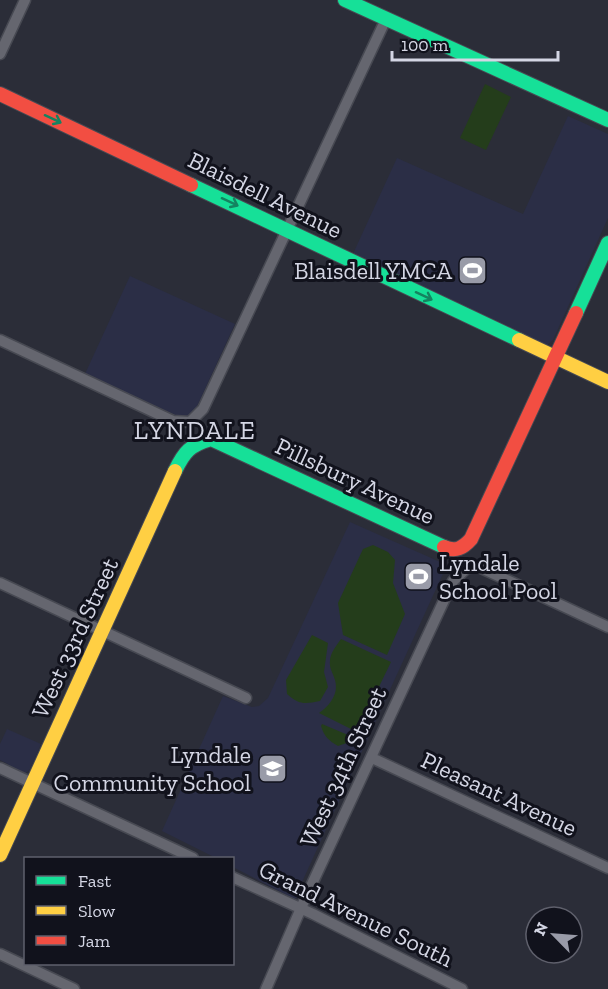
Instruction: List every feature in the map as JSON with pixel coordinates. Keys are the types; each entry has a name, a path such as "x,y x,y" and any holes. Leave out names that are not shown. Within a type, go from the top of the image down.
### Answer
{"street":[{"path":"0,54 25,0"},
{"path":"347,0 608,120"},
{"path":"0,340 173,421 190,422 203,409 386,19"},
{"name":"Blaisdell Avenue","path":"0,94 608,382"},
{"path":"555,357 608,243"},
{"name":"Pillsbury Avenue","path":"196,442 211,439 451,550 463,548 471,539 555,357"},
{"name":"West 33rd Street","path":"0,855 182,457 196,442"},
{"name":"West 34th Street","path":"266,989 301,908 453,581 467,568 479,567 608,627"},
{"path":"0,583 246,698"},
{"name":"Pleasant Avenue","path":"372,758 608,868"},
{"path":"0,768 191,857"},
{"name":"Grand Avenue South","path":"234,878 301,908 462,989"},
{"path":"0,954 74,989"}],"shaded area":[{"path":"568,116 608,134 608,218 553,340 547,345 540,346 352,256 397,158 523,214"},
{"path":"130,276 235,324 191,416 182,418 85,374"},
{"name":"Lyndale Community School","path":"350,522 447,565 302,882 298,897 294,899 234,868 234,857 214,857 162,831 223,696 252,707 259,706 268,698"},
{"name":"Lyndale School Pool","path":"413,565 431,573 423,590 405,582"},
{"path":"7,729 41,744 30,769 25,774 14,771 0,760 0,744"}],"green space":[{"path":"485,84 511,97 486,150 460,138"},
{"path":"373,545 388,552 395,560 393,583 405,614 387,655 343,635 338,603 363,549"},
{"path":"312,635 328,643 324,672 328,687 320,701 302,703 287,694 286,680"},
{"path":"341,639 391,662 357,732 319,713 330,703 335,694 336,685 330,658"},
{"path":"322,724 355,740 338,746 325,735"}],"traffic: fast":[{"path":"345,0 608,120"},
{"path":"191,185 519,340"},
{"path":"576,313 608,243"},
{"path":"175,471 188,450 211,439 444,547"}],"traffic: slow":[{"path":"519,340 608,382"},
{"path":"0,855 175,471"}],"traffic: jam":[{"path":"0,94 191,185"},
{"path":"444,547 459,548 471,539 576,313"}],"place":[{"name":"Blaisdell YMCA","path":"473,271"},
{"name":"Lyndale School Pool","path":"418,577"},
{"name":"Lyndale Community School","path":"272,769"}],"district":[{"name":"LYNDALE","path":"195,430"}]}
